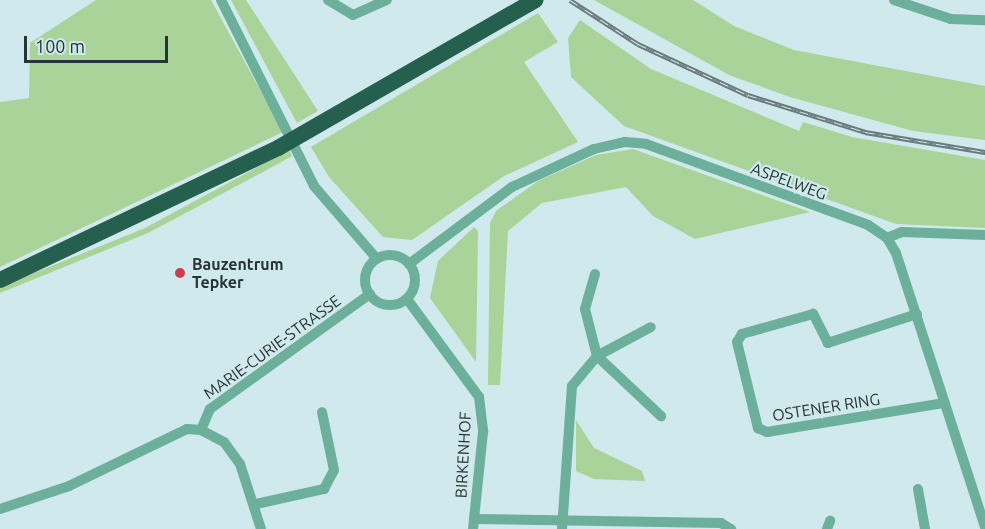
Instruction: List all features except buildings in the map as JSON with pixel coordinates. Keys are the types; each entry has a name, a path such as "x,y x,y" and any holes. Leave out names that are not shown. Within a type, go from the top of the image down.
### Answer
{"highway":[{"path":"0,280 278,148 535,0"}],"street":[{"path":"221,0 279,111 314,186 377,259"},
{"path":"328,0 353,15 387,0"},
{"path":"894,0 951,19 985,20"},
{"name":"ASPELWEG","path":"409,264 512,188 594,149 625,142 646,144 868,225 887,238"},
{"path":"985,235 902,232 887,238 917,315 985,527"},
{"path":"390,255 409,264 415,283 407,299 391,305 370,294 366,272 377,259 390,255"},
{"path":"595,274 585,309 597,356 661,416"},
{"name":"MARIE-CURIE-STRASSE","path":"201,430 210,409 370,294"},
{"name":"BIRKENHOF","path":"407,299 479,398 483,432 473,524"},
{"name":"OSTENER RING","path":"917,315 828,342 813,314 742,334 737,342 759,428 767,432 945,403"},
{"path":"562,526 572,386 597,356 651,327"},
{"path":"256,504 324,489 333,470 322,412"},
{"path":"0,509 69,486 178,432 201,430 224,442 240,464 256,504 261,529"},
{"path":"918,489 925,529"},
{"path":"473,524 562,526 721,523 731,529"}],"green space":[{"path":"96,0 211,0 283,132 0,267 0,102 29,98 30,43"},
{"path":"231,0 246,0 318,111 297,123"},
{"path":"594,0 693,0 734,26 794,50 985,86 985,140 913,131 790,97 729,75"},
{"path":"538,13 558,42 524,62 578,142 504,176 412,240 383,237 329,177 311,147"},
{"path":"580,20 651,69 799,131 803,122 852,137 985,160 985,228 896,224 624,126 571,77 568,38"},
{"path":"633,149 810,212 695,239 653,216 626,187 542,203 508,231 500,385 488,385 490,223 496,211 538,181 596,155"},
{"path":"289,150 292,156 148,233 0,293 0,287 145,228"},
{"path":"474,227 478,231 476,362 430,298 438,261"},
{"path":"576,420 594,448 642,471 645,481 594,479 576,471"}],"railway":[{"path":"570,0 638,44 748,95 865,132 985,152"}],"place":[{"name":"Bauzentrum Tepker","path":"180,273"}]}
